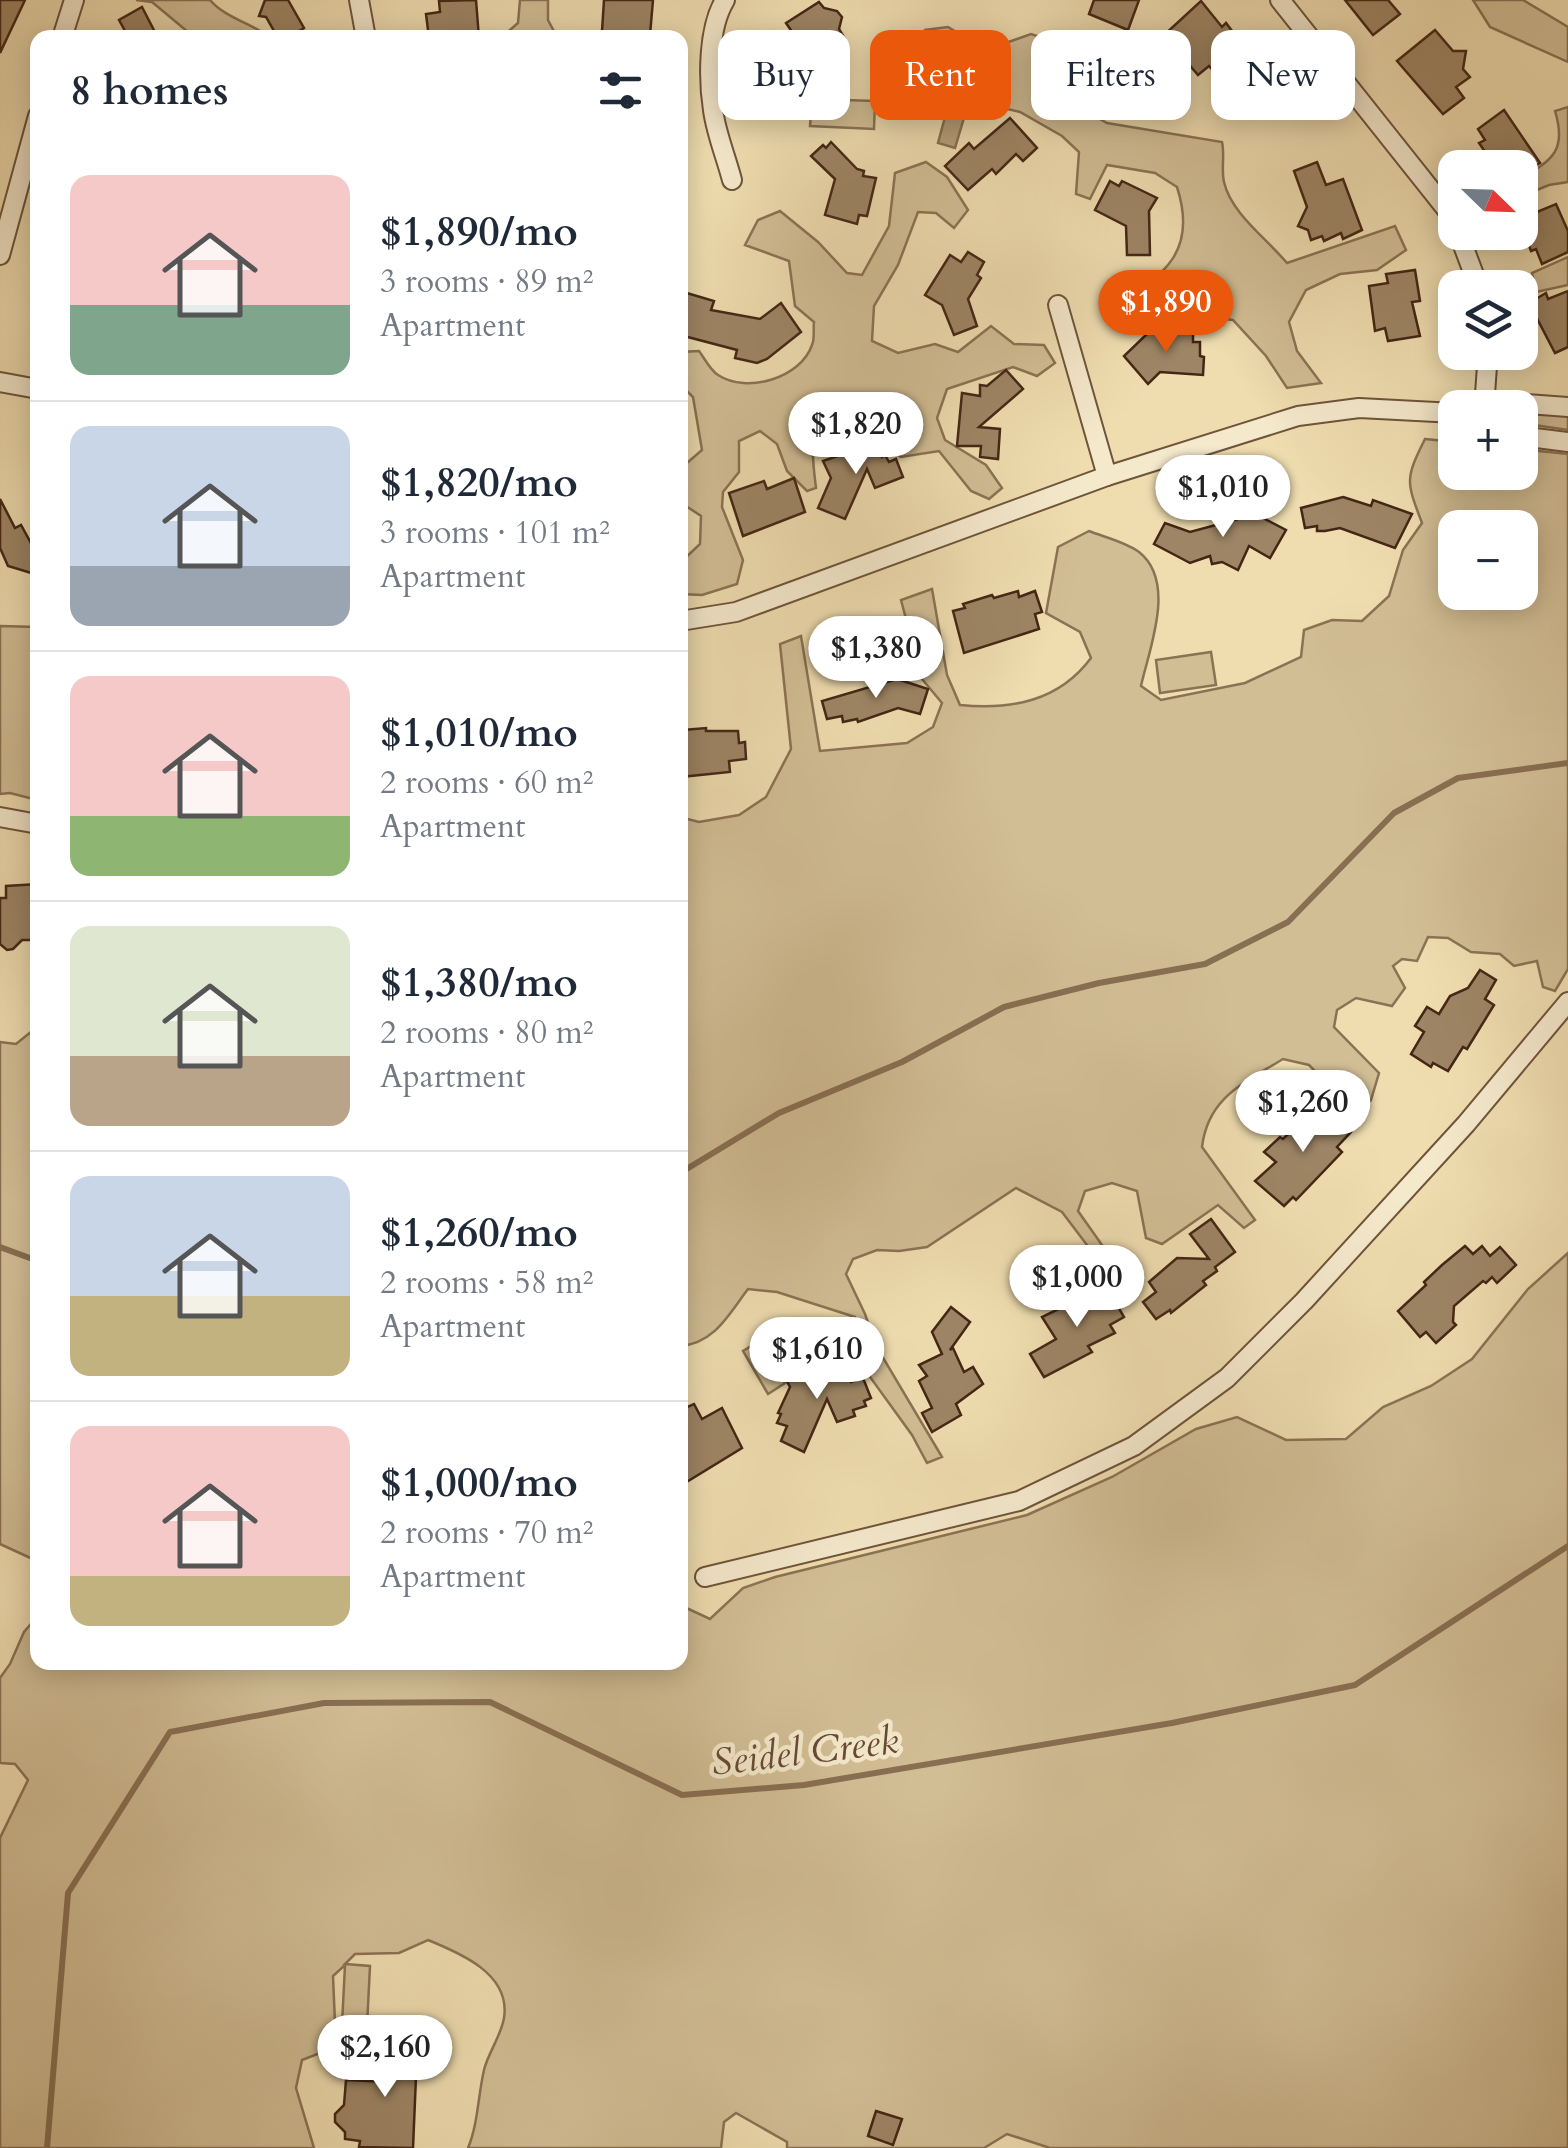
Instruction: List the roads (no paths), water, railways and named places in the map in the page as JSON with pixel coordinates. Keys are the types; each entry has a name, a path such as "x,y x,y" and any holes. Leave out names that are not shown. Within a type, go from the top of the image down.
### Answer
{"street":[{"path":"65,30 74,0"},
{"path":"359,0 365,30"},
{"path":"725,0 719,9 711,59 712,111 732,180"},
{"path":"1280,0 1438,198"},
{"path":"0,255 30,145"},
{"path":"1058,304 1107,476"},
{"path":"0,382 30,388"},
{"path":"1538,404 1568,407"},
{"path":"688,620 736,612 1107,476 1245,431 1329,409 1438,412"},
{"path":"1538,438 1568,442"},
{"path":"0,817 30,823"},
{"path":"705,1577 1020,1501 1134,1446 1226,1378 1304,1301 1466,1124 1568,1002"}],"waterway":[{"path":"688,1168 779,1113 902,1062 1004,1007 1099,983 1205,964 1288,922 1394,813 1458,778 1568,763"},
{"path":"0,1247 30,1258"},
{"name":"Seidel Creek","path":"47,2148 68,1893 170,1732 324,1703 490,1702 682,1795 804,1785 1172,1723 1355,1685 1568,1546"}]}
